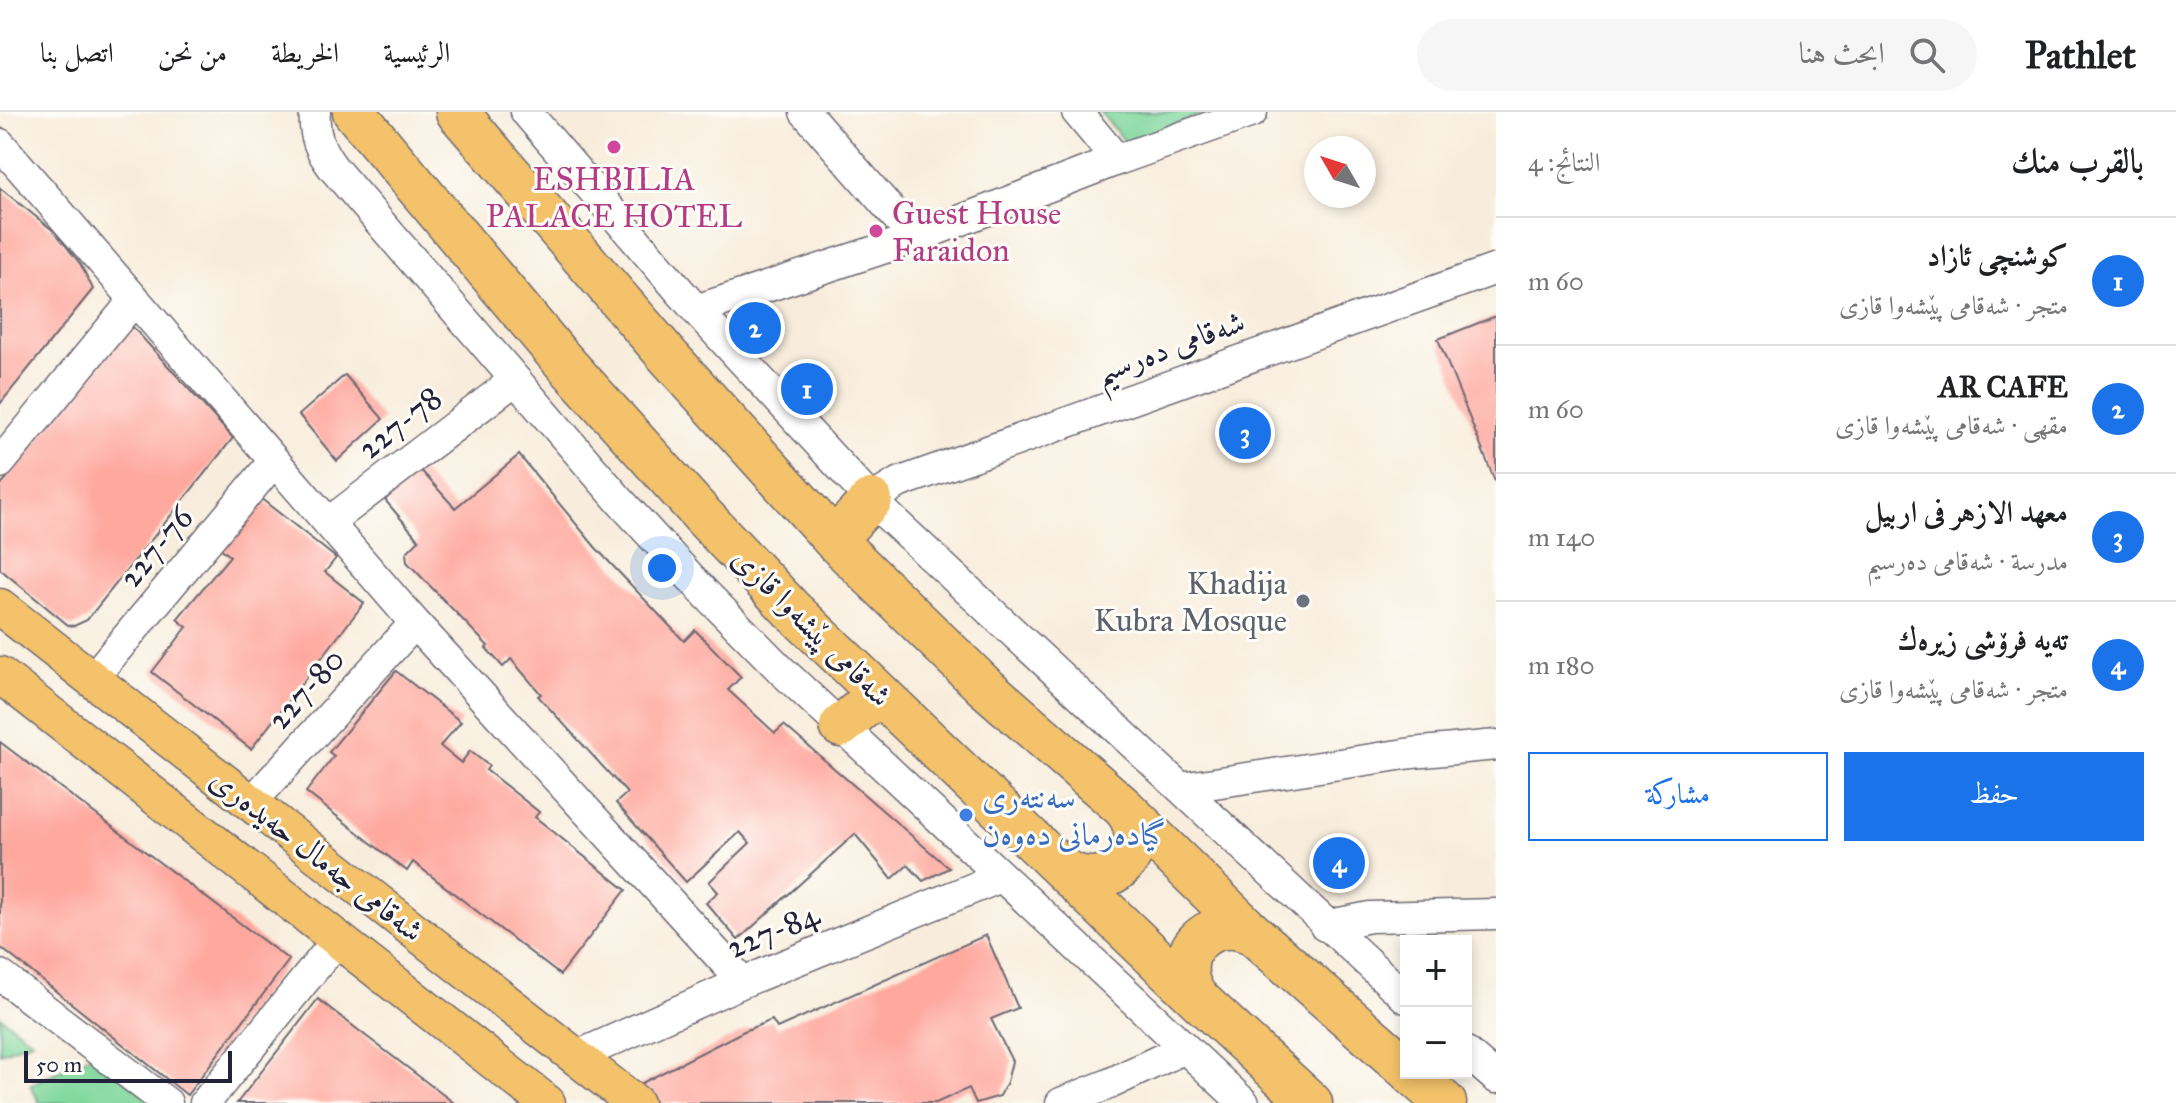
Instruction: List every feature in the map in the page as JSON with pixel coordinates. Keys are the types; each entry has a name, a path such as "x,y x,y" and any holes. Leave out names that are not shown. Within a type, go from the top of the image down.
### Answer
{"highway":[{"name":"شەقامی پێشەوا قازی","path":"354,112 557,354 791,609 878,695 1311,1103"},
{"path":"457,112 667,355 834,540 983,685 1123,807 1253,934 1400,1063"},
{"path":"834,540 871,500"},
{"path":"841,726 878,695"},
{"path":"1062,868 1075,876 1089,879 1111,875 1123,866 1134,847 1135,832 1131,817 1123,807"},
{"path":"1197,998 1188,983 1186,968 1198,940 1226,926 1253,934"},
{"path":"1418,1079 1445,1103"}],"main road":[{"name":"شەقامی جەمال حەیدەری","path":"0,607 635,1103"},
{"name":"شەقامی جەمال حەیدەری","path":"0,675 547,1103"}],"street":[{"path":"315,112 316,139 323,155 620,501 704,592 841,726 1244,1103"},
{"path":"526,112 696,310 871,500 1400,993"},
{"path":"805,112 915,238"},
{"path":"1077,112 1117,160"},
{"path":"696,310 915,238 1252,112"},
{"path":"0,144 415,623 743,982"},
{"name":"شەقامی دەرسیم","path":"871,500 898,483 1496,269"},
{"path":"0,463 135,299"},
{"name":"227-78","path":"328,523 515,380"},
{"name":"227-76","path":"92,679 274,461"},
{"name":"227-80","path":"251,803 415,623"},
{"path":"1181,788 1412,753 1496,745"},
{"name":"227-84","path":"575,1057 743,982 1001,877"},
{"path":"1325,926 1370,917 1496,914"},
{"path":"205,1103 339,938"},
{"path":"0,975 167,1103"},
{"path":"1061,1103 1110,1093 1185,1048"},
{"path":"1472,1057 1496,1078"}],"green space":[{"path":"1100,112 1209,112 1125,142"},
{"path":"0,1016 32,1041 0,1053"},
{"path":"93,1054 154,1103 40,1103 30,1085"}],"building":[{"path":"0,188 55,232 81,265 93,289 0,404"},
{"path":"1496,316 1496,484 1438,339"},
{"path":"131,325 233,438 87,620 74,626 68,625 0,569 0,486"},
{"path":"345,375 383,419 337,461 299,415"},
{"path":"519,455 596,548 684,641 695,630 741,677 728,690 775,733 784,725 949,868 923,881 908,865 892,879 855,834 738,940 706,903 718,892 709,882 750,843 740,832 686,882 616,803 627,793 538,696 541,694 511,659 503,667 486,648 488,646 407,562 406,553 419,540 385,500 419,468 455,508"},
{"path":"259,497 336,558 325,572 364,603 251,749 152,672 187,627 177,619 230,556 219,547"},
{"path":"396,671 461,722 440,746 461,763 470,751 489,766 486,770 539,812 535,817 626,890 560,975 413,862 407,871 306,792 334,756 329,752"},
{"path":"0,742 289,960 187,1095 0,947"},
{"path":"986,935 1018,1008 991,1019 1012,1061 1000,1096 976,1103 969,1088 936,1103 655,1103 640,1092 638,1085 744,1031 772,1020 777,1028"},
{"path":"318,999 366,1036 454,1103 237,1103"}],"place":[{"name":"ESHBILIA PALACE HOTEL","path":"614,147"},
{"name":"Guest House Faraidon","path":"876,231"},
{"name":"AR CAFE","path":"755,328"},
{"name":"کوشنچی ئازاد","path":"807,389"},
{"name":"معهد الازهر فی اربیل","path":"1245,433"},
{"name":"Khadija Kubra Mosque","path":"1303,601"},
{"name":"سەنتەری گیادەرمانی دەوەن","path":"966,815"},
{"name":"تەیە فرۆشی زیرەك","path":"1339,863"}]}
